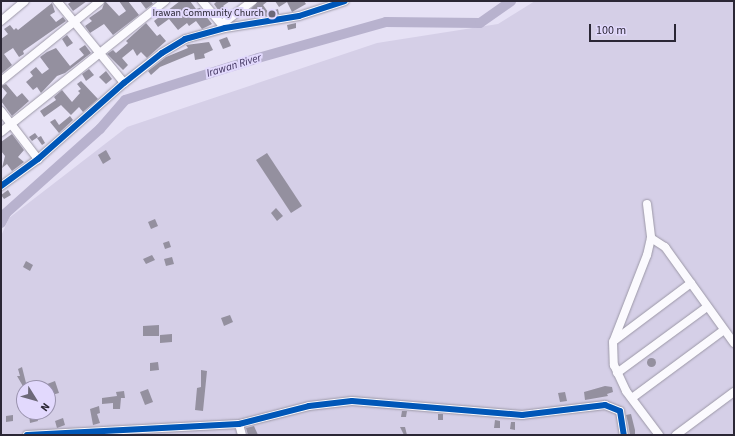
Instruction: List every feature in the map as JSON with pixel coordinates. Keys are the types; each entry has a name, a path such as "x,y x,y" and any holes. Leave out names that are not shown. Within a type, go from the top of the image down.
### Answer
{"street":[{"path":"1,21 25,1"},
{"path":"57,1 99,54 124,82"},
{"path":"1,81 100,1"},
{"path":"1,132 165,1"},
{"path":"224,26 253,1"},
{"path":"1,186 38,159 124,82 162,52 185,39 224,26 281,19 329,4 345,1"},
{"path":"207,2 224,26"},
{"path":"1,111 38,159"},
{"path":"647,204 651,238 647,255 614,340 617,373 632,398 659,435"},
{"path":"651,238 665,247 734,343"},
{"path":"614,340 691,283"},
{"path":"617,373 707,307"},
{"path":"632,398 724,330"},
{"path":"676,435 734,392"},
{"path":"27,435 239,424 309,406 352,402 522,415 605,405 620,411 624,435"},
{"path":"239,424 242,435"}],"shaded area":[{"path":"535,1 734,1 734,435 1,435 1,236 9,218 127,127 377,43 498,24"}],"building":[{"path":"72,1 87,1 73,11 68,4"},
{"path":"105,1 119,16 126,11 119,1 128,1 139,15 113,35 104,24 90,33 85,26 92,21 89,18 102,9"},
{"path":"140,1 151,1 153,4 146,9"},
{"path":"180,1 190,1 196,9 200,8 212,24 202,29 196,21 189,26 187,23 178,30 169,19 158,27 154,21"},
{"path":"217,1 230,1 223,6 228,12 223,17 214,4"},
{"path":"258,1 268,1 263,5 268,12 278,9 279,14 253,18 250,10"},
{"path":"275,1 304,1 306,4 292,12 287,2 279,7"},
{"path":"52,3 55,12 50,15 56,22 63,17 66,21 23,51 24,54 19,57 13,48 4,54 12,65 1,74 1,39 8,34 4,29 10,25 14,30 16,28 18,30"},
{"path":"146,23 157,36 160,34 166,41 147,58 141,52 137,56 133,49 122,58 128,65 123,70 107,54 113,50 116,53 128,43 126,41"},
{"path":"296,23 296,28 288,30 287,25"},
{"path":"67,35 73,43 67,47 62,39"},
{"path":"227,37 231,46 223,49 219,40"},
{"path":"209,42 213,50 204,54 205,58 195,60 194,53 160,67 151,75 148,71 166,57 188,48 186,45"},
{"path":"85,45 91,53 65,73 57,76 41,93 37,87 33,90 26,82 33,76 30,72 36,67 42,74 49,69 40,57 47,52 56,48 70,66 84,55 79,49"},
{"path":"89,69 94,75 86,81 82,74"},
{"path":"106,71 112,79 106,84 99,77"},
{"path":"81,81 98,99 83,112 79,107 71,115 61,105 44,117 40,111 56,100 54,97 62,90 72,102 80,93 78,91 81,89 77,84"},
{"path":"6,84 17,97 22,93 29,101 12,116 1,101 7,93 1,86"},
{"path":"70,116 73,120 59,133 50,122 55,119 59,125"},
{"path":"35,133 38,137 32,141 29,137"},
{"path":"12,134 24,150 18,157 24,162 12,171 7,164 2,168 5,156 1,151 1,142"},
{"path":"41,136 45,143 42,145 37,138"},
{"path":"106,150 111,159 103,164 98,155"},
{"path":"267,153 302,206 291,213 256,160"},
{"path":"8,190 11,195 4,199 1,195"},
{"path":"276,208 283,216 277,221 271,213"},
{"path":"155,219 158,226 151,229 148,222"},
{"path":"169,241 171,247 165,249 163,243"},
{"path":"152,255 155,260 146,264 143,259"},
{"path":"172,257 174,264 166,266 164,259"},
{"path":"26,261 33,265 30,271 23,267"},
{"path":"230,315 233,322 224,326 221,318"},
{"path":"159,325 159,336 143,336 143,326"},
{"path":"172,334 172,342 160,343 160,335"},
{"path":"651,357 656,362 651,367 646,362"},
{"path":"158,362 159,370 150,371 150,363"},
{"path":"22,367 25,380 19,380 17,376 20,376 18,369"},
{"path":"201,370 207,371 203,411 195,410 197,388 201,387"},
{"path":"56,384 59,393 56,394"},
{"path":"605,386 612,387 613,392 607,394 608,396 585,400 584,392"},
{"path":"148,389 153,402 145,405 140,392"},
{"path":"124,391 125,398 121,398 120,409 113,409 113,403 102,404 102,398 117,396 116,392"},
{"path":"565,392 567,401 560,402 558,393"},
{"path":"99,406 100,413 97,414 100,423 93,425 90,409"},
{"path":"402,411 407,411 406,417 401,417"},
{"path":"438,414 443,414 443,420 438,420"},
{"path":"631,414 635,435 630,435 626,415"},
{"path":"13,415 13,421 6,422 6,416"},
{"path":"63,418 65,425 57,428 55,421"},
{"path":"30,420 38,420 38,421 30,423"},
{"path":"495,420 500,421 500,428 494,428"},
{"path":"511,422 515,422 515,430 510,429"},
{"path":"254,426 258,435 248,435 246,428"},
{"path":"400,427 405,427 407,435 404,435"}],"waterway":[{"name":"Irawan River","path":"1,223 6,213 100,129 125,100 258,58 386,22 480,23 511,1"}],"cycle path":[{"path":"1,186 38,159 124,83 162,53 185,39 225,28 299,16 345,1"},
{"path":"27,435 239,424 309,406 352,401 522,415 605,405 620,411 624,435"}],"place":[{"name":"Irawan Community Church","path":"272,14"}]}
